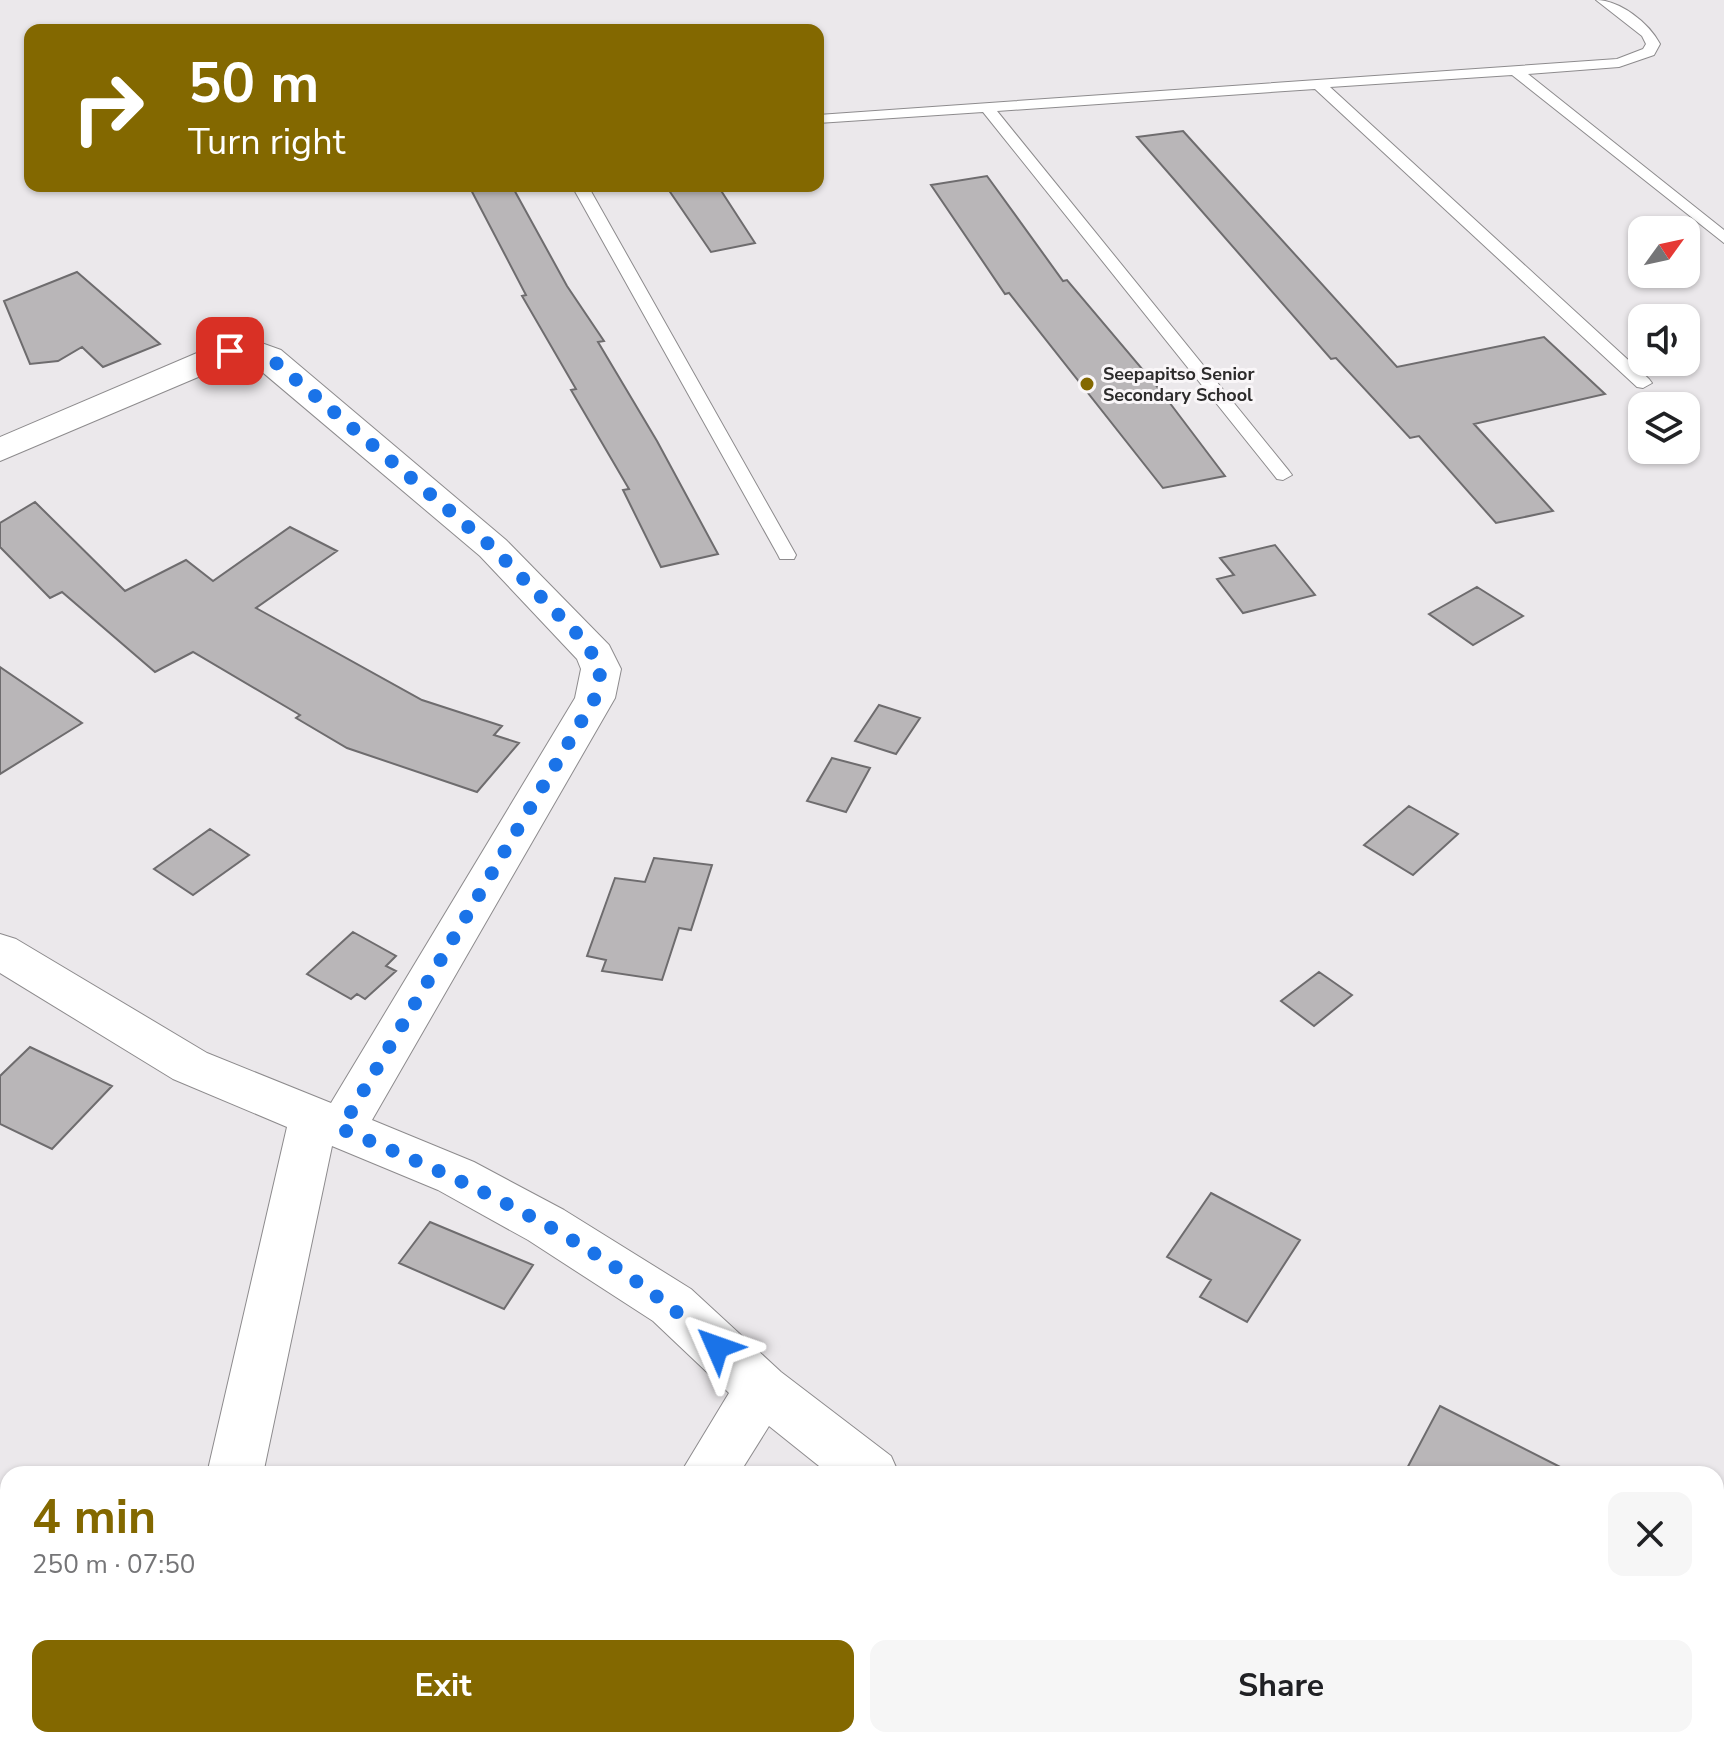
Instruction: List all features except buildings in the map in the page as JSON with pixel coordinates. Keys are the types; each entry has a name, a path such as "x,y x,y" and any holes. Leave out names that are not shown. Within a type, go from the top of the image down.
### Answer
{"street":[{"path":"0,450 217,356 230,351 253,350 269,357 493,548 595,654 601,669 595,698 327,1123 237,1466"},
{"path":"0,951 190,1066 456,1176 546,1225 672,1305 762,1389 861,1466"},
{"path":"713,1466 762,1389"}],"lane":[{"path":"824,119 1619,63 1649,52 1653,44 1648,34 1603,0"},
{"path":"1515,70 1724,238"},
{"path":"1318,84 1643,383"},
{"path":"987,108 1283,475"},
{"path":"583,192 787,555"}],"place":[{"name":"Seepapitso Senior Secondary School","path":"1087,384"}],"route":[{"path":"230,351 253,350 269,357 493,548 585,642 595,654 601,669 595,698 341,1129 456,1176 546,1225 672,1305 717,1347"}]}
